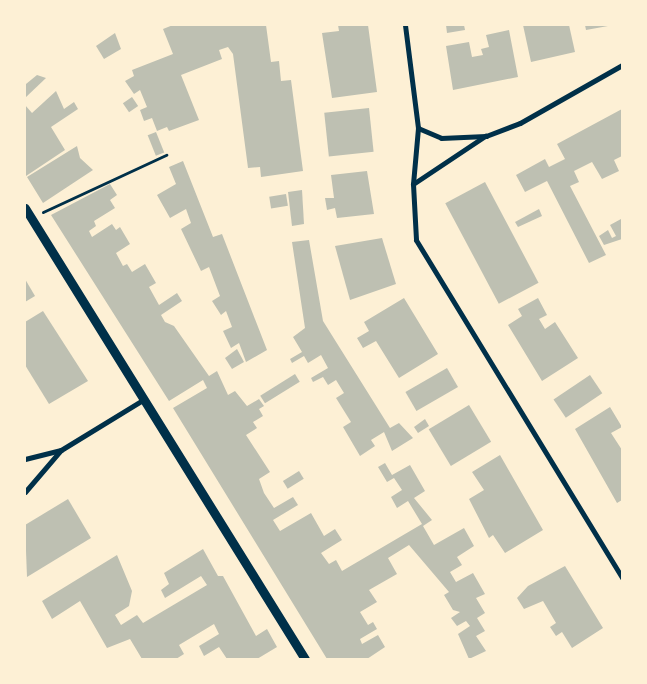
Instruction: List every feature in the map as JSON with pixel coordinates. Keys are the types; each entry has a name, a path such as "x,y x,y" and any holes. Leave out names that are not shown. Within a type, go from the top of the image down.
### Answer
{"street":[{"path":"406,25 418,128 413,184 416,240 622,578"},
{"path":"413,184 486,136 520,123 622,65"},
{"path":"418,128 441,138 486,136"},
{"path":"25,208 305,659"},
{"path":"25,459 61,450 143,400"},
{"path":"25,492 61,450"}],"path":[{"path":"32,218 166,155"}],"building":[{"path":"173,25 266,25 271,62 279,61 281,81 291,80 303,171 261,177 260,167 248,168 233,54 228,47 219,50 222,59 181,75 199,120 169,131 167,127 157,131 152,118 144,121 140,110 147,107 140,90 134,94 125,81 134,76 132,70 173,54 163,29"},
{"path":"338,25 368,25 377,92 332,98 322,33 339,31"},
{"path":"446,25 464,25 465,30 447,33"},
{"path":"523,25 569,25 575,52 531,62"},
{"path":"585,25 607,25 608,26 586,30"},
{"path":"509,30 518,77 453,90 446,46 469,42 472,57 483,55 481,49 489,47 486,35"},
{"path":"115,33 121,49 104,59 96,46"},
{"path":"37,75 46,78 25,98 26,84"},
{"path":"56,91 64,109 74,102 78,109 51,127 65,150 26,176 25,105 32,113"},
{"path":"132,97 138,106 129,112 123,103"},
{"path":"369,108 374,152 329,156 324,113"},
{"path":"622,109 622,156 614,160 619,171 602,179 592,162 574,171 579,182 570,186 606,255 589,263 547,181 525,192 516,175 545,159 549,167 565,159 557,144"},
{"path":"156,132 164,152 156,156 148,135"},
{"path":"77,146 80,158 93,170 43,203 27,177"},
{"path":"183,161 213,237 222,234 267,350 246,362 239,343 231,348 223,331 232,327 226,311 221,315 212,301 220,296 209,267 201,271 181,229 191,223 186,209 170,218 157,195 176,184 169,167"},
{"path":"367,171 374,214 337,218 335,208 327,210 325,198 334,198 331,175"},
{"path":"485,182 539,283 499,304 445,203"},
{"path":"110,184 117,195 110,200 115,208 94,221 96,226 89,231 92,237 112,224 116,230 120,227 130,244 116,253 123,266 127,264 132,272 145,264 156,283 149,287 159,305 177,293 182,301 161,315 165,322 174,326 209,376 217,371 228,395 235,391 247,406 259,399 264,406 259,409 263,416 253,422 257,428 246,435 270,472 259,479 264,493 274,508 293,497 298,505 273,520 280,531 311,513 324,536 335,529 342,540 321,553 329,564 336,560 342,571 422,524 408,501 397,508 391,497 402,490 394,478 387,482 378,467 385,463 392,475 410,465 425,491 414,498 432,520 423,526 434,545 464,528 474,546 457,557 462,565 450,572 456,582 473,573 485,594 476,598 485,613 477,618 485,631 476,636 486,651 469,659 458,634 470,626 466,621 457,626 451,618 460,612 453,610 444,595 449,592 409,545 388,558 397,574 369,590 377,602 360,612 368,625 373,622 377,629 360,639 362,644 378,635 385,647 367,659 327,659 173,408 207,388 203,380 169,401 51,215"},
{"path":"302,190 304,224 292,226 288,192"},
{"path":"286,194 288,206 271,209 269,197"},
{"path":"539,209 542,216 518,227 515,222"},
{"path":"621,219 622,239 604,245 599,236 608,230 612,238 616,236 610,225"},
{"path":"382,238 396,284 350,300 335,246"},
{"path":"309,240 323,321 390,428 399,423 413,438 392,451 384,432 371,440 375,446 360,456 343,427 351,422 336,398 344,393 336,380 328,385 323,377 313,382 311,378 328,368 321,355 308,363 304,356 292,363 290,359 302,352 293,337 305,328 292,242"},
{"path":"25,279 35,296 25,302"},
{"path":"404,298 438,354 399,378 376,341 363,348 357,338 369,331 364,322"},
{"path":"538,298 547,315 539,319 545,329 555,322 578,358 542,381 508,325 522,316 518,309"},
{"path":"43,311 88,381 49,404 25,365 25,322"},
{"path":"237,349 244,362 232,369 225,358"},
{"path":"447,368 458,387 416,411 405,392"},
{"path":"295,374 300,382 265,403 260,396"},
{"path":"590,375 602,393 566,418 554,400"},
{"path":"469,405 491,442 451,466 429,429"},
{"path":"610,407 622,427 611,433 622,450 622,500 617,503 575,429"},
{"path":"425,419 429,426 418,433 414,427"},
{"path":"500,455 543,530 505,553 493,535 489,538 469,499 484,490 472,472"},
{"path":"299,471 304,479 288,489 283,481"},
{"path":"68,499 91,538 27,577 25,525"},
{"path":"203,549 218,576 223,576 256,636 267,629 277,647 257,659 227,659 219,647 204,656 199,646 219,634 214,624 179,645 184,654 176,659 142,659 130,639 107,648 80,601 52,619 42,601 117,555 132,591 129,606 115,615 121,625 137,615 143,623 207,585 201,576 165,598 161,590 169,584 164,573"},
{"path":"565,566 603,628 572,648 562,632 556,636 550,627 556,623 543,601 524,609 517,598 528,586"}]}
